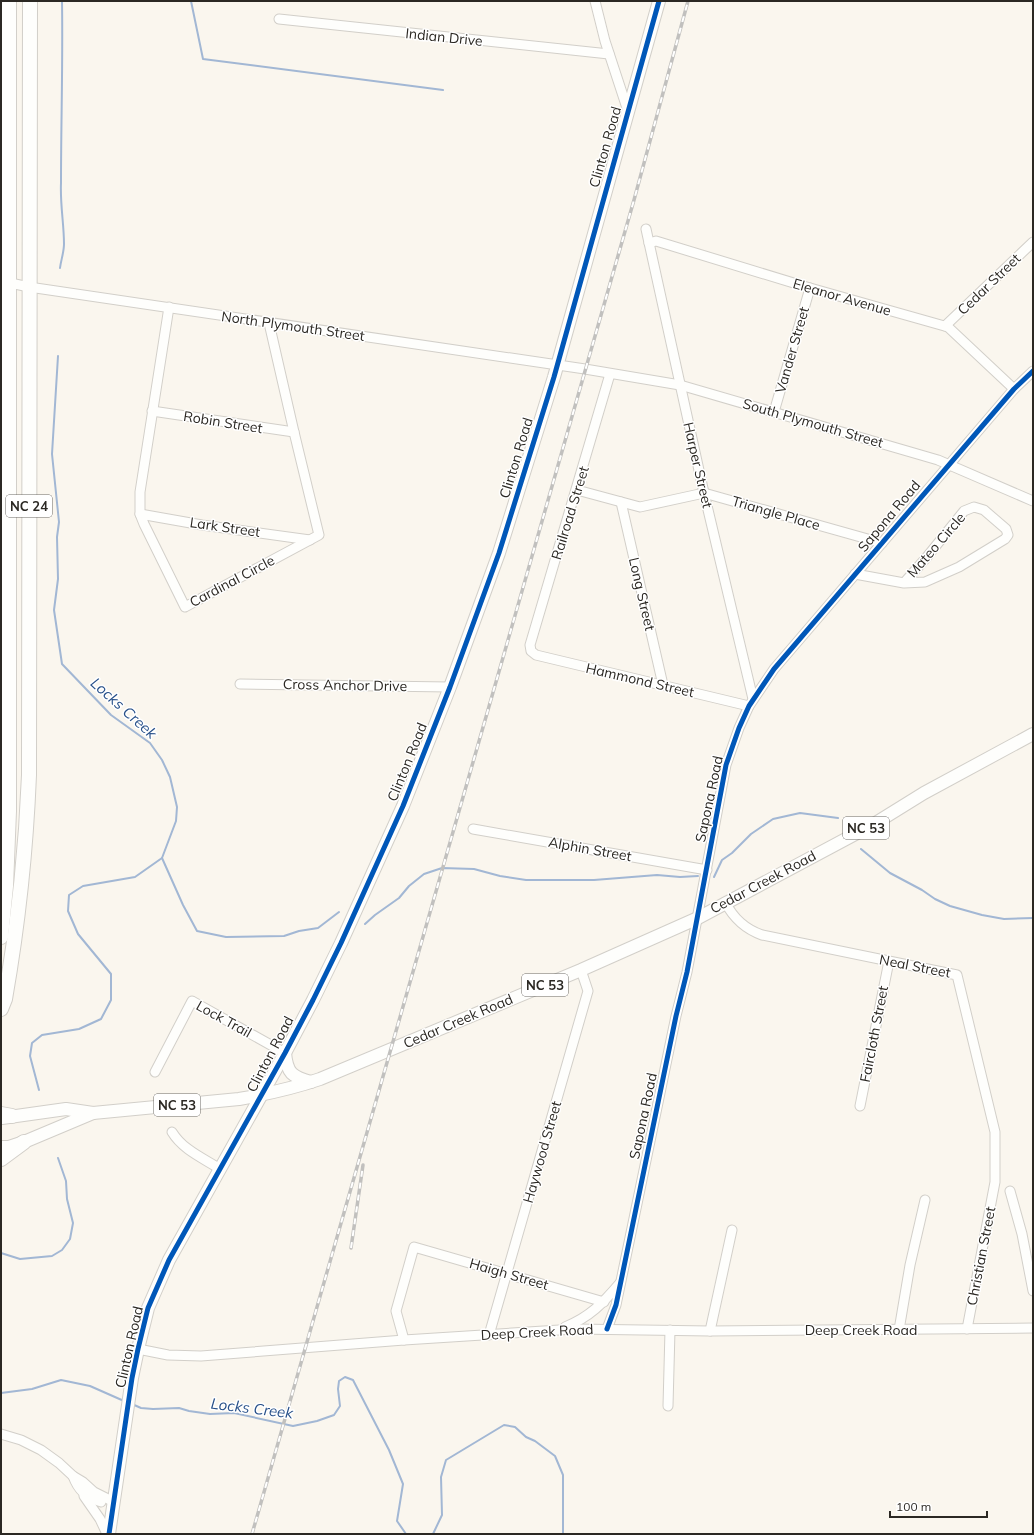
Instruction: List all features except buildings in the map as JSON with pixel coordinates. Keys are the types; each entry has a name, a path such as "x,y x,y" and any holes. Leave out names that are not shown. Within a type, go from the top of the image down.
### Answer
{"highway":[{"name":"NC 24","path":"1,937 6,886 9,811 5,282 9,1"},
{"name":"NC 24","path":"1,1009 5,999 17,925 28,805 30,1"},
{"path":"1,1158 24,1142"}],"main road":[{"name":"Clinton Road","path":"108,1534 123,1445 132,1378 148,1308 162,1274 313,1000 403,806 450,687 499,553 557,365 659,1"},
{"name":"Cedar Creek Road","path":"5,1116 66,1109 93,1113 221,1100 262,1095 311,1082 426,1036 698,918 725,902 874,824 924,793 1033,734"},
{"path":"284,1053 286,1066 292,1074 300,1079 311,1082"},
{"name":"Cedar Creek Road","path":"1,1147 13,1146 24,1142 46,1131 69,1124 93,1113"}],"street":[{"path":"596,1 609,54 628,111"},
{"name":"Indian Drive","path":"279,19 609,54"},
{"name":"Harper Street","path":"646,229 751,703"},
{"name":"Eleanor Avenue","path":"649,243 656,242 948,327 1014,389"},
{"name":"Cedar Street","path":"945,326 1033,242"},
{"name":"North Plymouth Street","path":"5,282 29,287 585,369"},
{"name":"Vander Street","path":"774,412 810,288"},
{"name":"Cardinal Circle","path":"169,307 140,492 140,514 185,607 310,540"},
{"path":"269,323 319,535 310,540"},
{"name":"South Plymouth Street","path":"585,369 680,385 774,412 949,464 1033,501"},
{"name":"Sapona Road","path":"607,1329 616,1305 698,918 726,766 739,728 751,703 774,669 1014,389 1033,371"},
{"name":"Railroad Street","path":"531,651 530,645 610,374"},
{"name":"Robin Street","path":"152,411 294,432"},
{"name":"Triangle Place","path":"577,490 640,507 704,493 882,543"},
{"name":"Long Street","path":"621,502 663,685"},
{"name":"Mateo Circle","path":"855,574 904,583 925,582 959,567 1005,539 1008,535 1006,529 984,510 974,507 964,511 904,583"},
{"name":"Lark Street","path":"140,514 202,525 310,540"},
{"name":"Hammond Street","path":"531,651 536,656 663,685 751,703"},
{"name":"Cross Anchor Drive","path":"240,684 450,687"},
{"name":"Alphin Street","path":"473,829 707,870"},
{"name":"Neal Street","path":"725,902 731,914 742,925 762,935 957,975 995,1132 995,1182"},
{"name":"Faircloth Street","path":"860,1106 889,961"},
{"name":"Haywood Street","path":"489,1335 588,991 581,970"},
{"name":"Lock Trail","path":"155,1072 192,1001 284,1053"},
{"path":"172,1132 185,1148 220,1170"},
{"name":"Christian Street","path":"967,1329 995,1182"},
{"path":"1010,1191 1022,1234 1033,1291"},
{"path":"899,1330 910,1265 925,1200"},
{"path":"710,1331 732,1230"},
{"name":"Haigh Street","path":"404,1340 396,1311 414,1247 604,1302"},
{"path":"557,1330 590,1315 604,1302 620,1282"},
{"name":"Deep Creek Road","path":"138,1349 168,1355 200,1356 557,1330 607,1329 710,1331 1033,1328"},
{"path":"668,1406 670,1330"},
{"path":"1,1434 21,1440 41,1450 94,1492 114,1502"},
{"path":"73,1476 77,1487 100,1518 108,1534"},
{"path":"82,1493 102,1503 114,1502"}],"waterway":[{"path":"60,268 64,250 61,191 62,1"},
{"path":"191,1 203,59 443,90"},
{"name":"Locks Creek","path":"39,1090 30,1056 32,1043 42,1035 79,1029 101,1019 111,1000 111,974 78,934 68,911 69,895 83,886 135,877 162,858 176,821 177,807 170,777 162,760 150,743 111,715 62,664 54,610 58,579 57,537 59,522 52,454 58,356"},
{"path":"714,877 722,860 732,853 751,834 773,819 800,813 838,818"},
{"path":"861,849 890,873 950,906 982,915 1004,919 1033,918"},
{"path":"162,858 183,905 197,931 226,937 284,936 299,931 318,928 339,912"},
{"path":"365,924 399,898 409,886 424,874 442,868 474,869 500,876 526,880 594,880 657,875 680,877 698,876"},
{"name":"Locks Creek","path":"1,1253 20,1259 52,1256 62,1250 70,1239 73,1223 67,1199 66,1181 58,1158"},
{"name":"Locks Creek","path":"132,1404 141,1408 179,1408 210,1414 234,1413 293,1426 317,1421 334,1415 340,1406 338,1389 339,1381 345,1377 353,1380 389,1450 403,1484 397,1521 406,1534"},
{"name":"Locks Creek","path":"1,1393 32,1389 61,1380 90,1386 124,1401"},
{"name":"Locks Creek","path":"433,1534 442,1515 441,1477 446,1460 504,1425 515,1427 526,1437 535,1441 555,1456 563,1475 563,1534"}],"railway":[{"path":"252,1534 634,200 688,1"},
{"path":"351,1248 363,1165"}],"cycle path":[{"path":"109,1534 132,1378 148,1308 169,1260 285,1053 341,943 403,806 450,687 499,553 554,377 659,1"},
{"path":"607,1329 616,1305 676,1016 687,972 726,765 739,728 749,706 774,669 1014,389 1033,371"}]}
